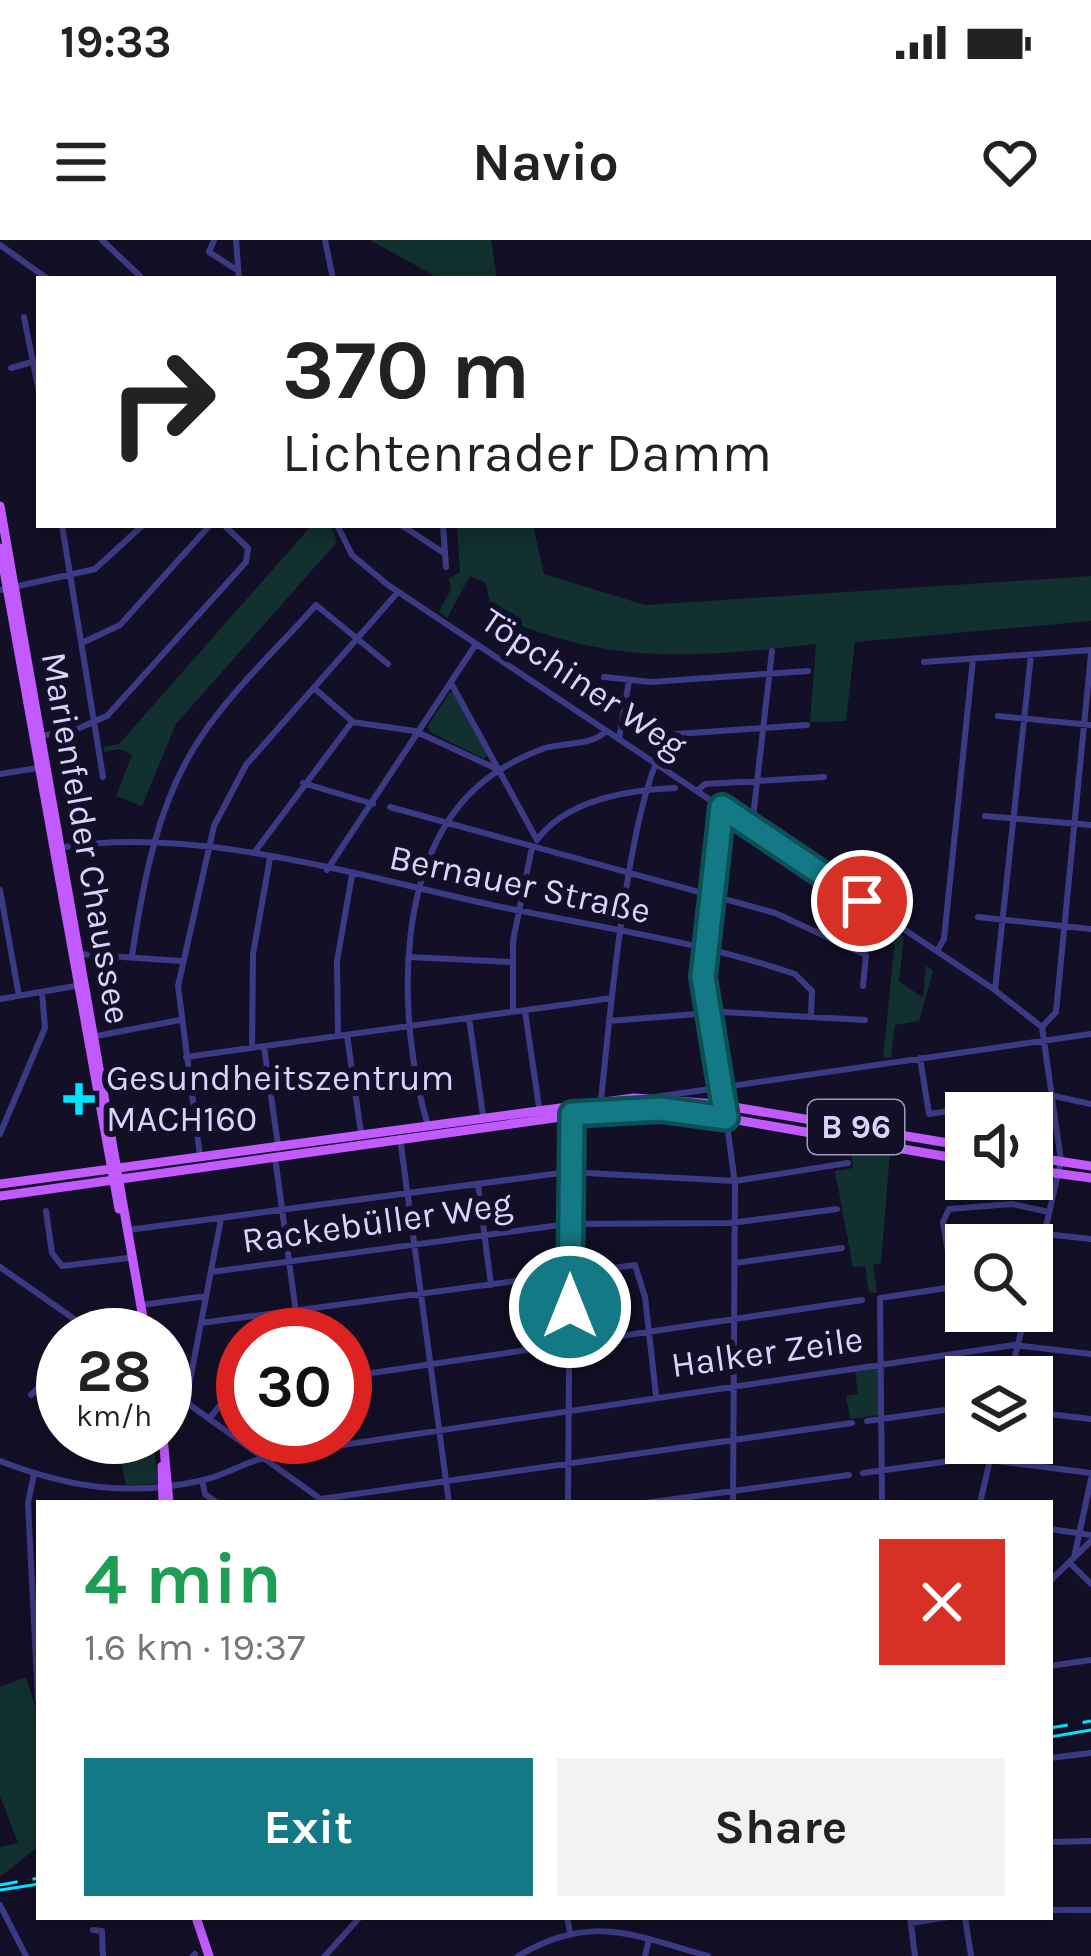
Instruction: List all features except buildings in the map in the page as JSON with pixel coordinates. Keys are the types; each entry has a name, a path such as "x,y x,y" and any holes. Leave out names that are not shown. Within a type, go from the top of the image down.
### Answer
{"main road":[{"name":"Marienfelder Chaussee","path":"0,506 7,589"},
{"name":"Marienfelder Chaussee","path":"0,548 115,1174"},
{"name":"Marienfelder Chaussee","path":"37,736 39,767 80,954 81,985"},
{"name":"B 96","path":"0,1184 86,1178 601,1100 656,1097 945,1156"},
{"name":"B 96","path":"427,1128 539,1107 725,1111"},
{"name":"B 96","path":"752,1116 945,1143"},
{"name":"B 96","path":"144,1170 200,1156 276,1150 361,1132 399,1133"},
{"path":"1053,1166 1091,1178"},
{"path":"1060,1167 1091,1166"},
{"path":"115,1174 131,1230 141,1308"},
{"path":"115,1174 138,1308"},
{"name":"B 96","path":"0,1196 86,1178"},
{"path":"163,1464 166,1500"},
{"path":"197,1920 205,1953"}],"street":[{"path":"101,240 140,276"},
{"path":"214,240 209,252 238,275"},
{"path":"236,240 238,275"},
{"path":"325,240 332,276"},
{"path":"0,245 44,276"},
{"path":"11,368 36,362 24,317"},
{"path":"62,528 104,777"},
{"path":"7,589 102,565 140,528"},
{"path":"82,644 120,625 207,528"},
{"path":"37,736 96,723 116,709 246,562 248,548 227,528"},
{"name":"Töpchiner Weg","path":"338,528 352,555 398,592 995,990 1042,1027"},
{"path":"406,528 445,553"},
{"path":"443,528 446,567"},
{"path":"200,1156 180,1020 181,961 208,850 235,781 398,592"},
{"path":"132,956 154,844 202,736 316,604 388,664"},
{"path":"327,870 476,644"},
{"path":"751,827 772,651"},
{"path":"924,662 1091,652 1088,724 1056,1012 1042,1027 1060,1167 1047,1224"},
{"path":"995,990 1031,655"},
{"path":"937,951 944,939 973,658"},
{"path":"604,677 629,681 808,671"},
{"path":"619,739 629,681"},
{"path":"451,683 500,770 534,845 518,910 513,1011"},
{"path":"314,688 352,722 419,732 500,770"},
{"path":"998,716 1088,724"},
{"path":"254,854 352,722"},
{"path":"601,1100 618,932 654,762 673,734 807,725"},
{"path":"427,1128 412,1025 409,957 416,889 447,823 500,770 545,748 597,739 607,731"},
{"path":"0,774 39,767"},
{"path":"698,791 706,784 824,777"},
{"path":"303,783 373,804"},
{"path":"534,845 588,805 647,789 675,788"},
{"path":"390,807 801,922 866,955 863,986"},
{"path":"722,807 703,982 735,1181 733,1500"},
{"path":"985,816 1091,825"},
{"name":"Bernauer Straße","path":"57,848 108,841 254,854 704,951 799,976 812,991 811,1016"},
{"path":"252,1048 253,954 269,858"},
{"path":"352,875 338,961 342,1035 361,1132"},
{"path":"0,890 19,996"},
{"path":"978,917 1091,929"},
{"path":"80,954 181,961"},
{"path":"0,958 11,956"},
{"path":"409,957 512,962"},
{"path":"0,999 81,985"},
{"path":"0,1134 45,1028 42,992"},
{"path":"186,1058 612,998"},
{"path":"524,1009 539,1107"},
{"path":"609,1022 710,1012 865,1020"},
{"path":"469,1017 483,1115"},
{"path":"91,1037 180,1020"},
{"path":"656,1097 1091,1034"},
{"path":"264,1046 295,1308"},
{"path":"920,1058 929,1114 1054,1096 1091,1104"},
{"path":"568,1500 571,1108"},
{"path":"399,1133 449,1500"},
{"path":"131,1230 571,1172 735,1181 848,1163"},
{"path":"478,1185 491,1285"},
{"path":"945,1228 950,1208 1012,1204 1050,1212"},
{"name":"Rackebüller Weg","path":"211,1272 570,1223 735,1222 837,1209"},
{"path":"46,1210 52,1253 62,1266 128,1258"},
{"path":"192,1370 220,1219"},
{"path":"1053,1235 1091,1239"},
{"path":"735,1262 842,1248"},
{"path":"0,1267 58,1308"},
{"path":"317,1308 637,1267 656,1395"},
{"path":"882,1500 880,1297 945,1288"},
{"path":"141,1305 206,1296"},
{"path":"372,1373 862,1300"},
{"path":"201,1323 216,1321"},
{"path":"1015,1356 1021,1332"},
{"name":"Halker Zeile","path":"372,1439 1018,1345 1091,1354"},
{"path":"31,1396 36,1391"},
{"path":"192,1405 216,1423"},
{"path":"209,1418 216,1410"},
{"path":"867,1421 945,1410"},
{"path":"1053,1414 1091,1419"},
{"path":"332,1500 852,1423"},
{"name":"Halker Zeile","path":"0,1461 105,1490 202,1480 244,1464"},
{"path":"271,1464 318,1500"},
{"path":"863,1473 947,1464"},
{"path":"981,1500 989,1464"},
{"path":"1015,1464 1091,1476 1072,1560"},
{"path":"34,1474 28,1503 36,1661"},
{"path":"667,1500 849,1475"},
{"path":"202,1480 205,1494 213,1500"},
{"path":"1053,1529 1091,1538 1053,1578"},
{"path":"1072,1560 1091,1584"},
{"path":"1053,1666 1091,1660"},
{"path":"1053,1758 1091,1753"},
{"path":"1053,1842 1091,1840"},
{"path":"0,1905 26,1956"},
{"path":"1053,1910 1091,1910"},
{"path":"325,1956 357,1920"},
{"path":"568,1920 570,1932"},
{"path":"910,1920 915,1956"},
{"path":"965,1920 971,1956"},
{"path":"0,1928 10,1924"},
{"path":"518,1956 570,1932 601,1929 708,1956"},
{"path":"645,1956 650,1939"},
{"path":"101,1942 103,1956"}],"green space":[{"path":"370,240 491,240 497,276 435,276"},
{"path":"309,528 332,528 337,542 176,724 142,806 116,796 132,755 119,749 104,752 103,747 119,744"},
{"path":"457,528 534,528 544,574 645,605 1091,576 1091,621 855,642 846,721 810,722 816,644 730,653 652,654 575,643 492,614 486,583 470,576 447,618 439,612 451,589 449,579 460,572"},
{"path":"450,692 455,693 487,755 484,759 430,732 428,726"},
{"path":"896,931 904,936 899,981 923,998 926,966 933,971 919,1021 895,1025 891,1057 883,1058"},
{"path":"850,1146 890,1152 881,1263 873,1265 877,1292 869,1293 865,1266 853,1267 835,1171 853,1168"},
{"path":"880,1368 879,1415 850,1419 846,1396 858,1394 855,1371"},
{"path":"156,1464 158,1483 126,1486 122,1465"},
{"path":"26,1677 36,1708 36,1848 0,1877 0,1847 18,1843 0,1796 0,1687"}],"tram line":[{"path":"1053,1736 1091,1730"},
{"path":"0,1890 36,1884"}],"railway":[{"path":"1053,1727 1091,1721"},
{"path":"0,1885 36,1879"}],"place":[{"name":"Gesundheitszentrum MACH160","path":"79,1099"}],"route":[{"path":"570,1307 572,1114 660,1109 726,1118 703,977 717,815 722,807 862,901"}]}
